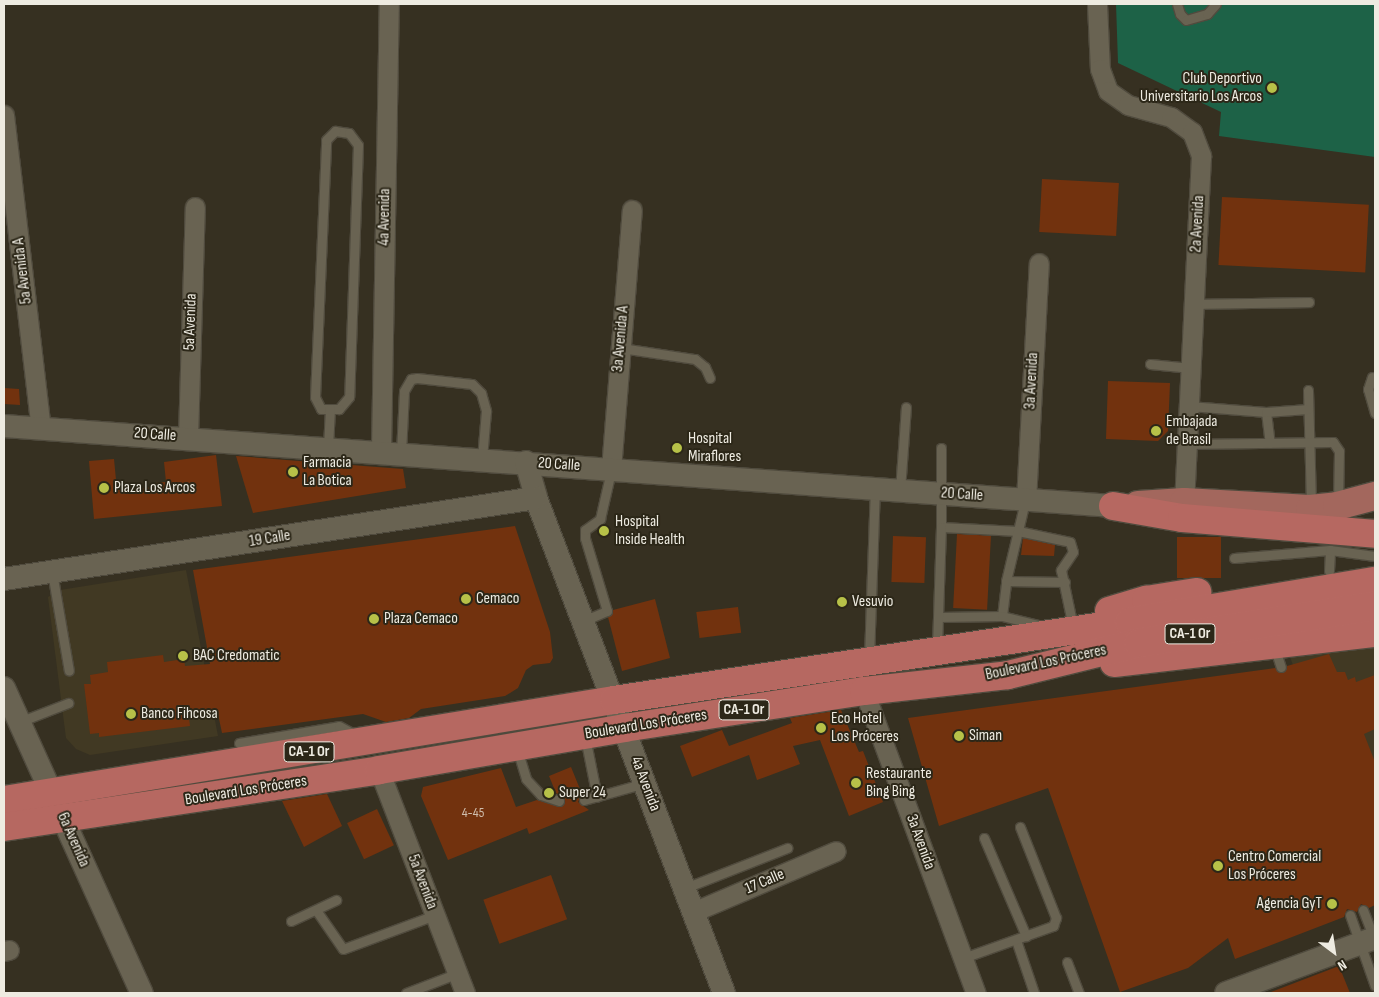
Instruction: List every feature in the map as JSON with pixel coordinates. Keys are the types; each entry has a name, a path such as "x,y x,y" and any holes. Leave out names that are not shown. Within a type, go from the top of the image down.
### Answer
{"highway":[{"path":"1113,506 1182,518 1375,534"},
{"path":"1071,629 1112,610 1146,600 1329,560 1375,562"},
{"name":"Boulevard Los Próceres","path":"4,800 370,742 614,700 936,652 1071,629 1129,622 1375,581"},
{"name":"Boulevard Los Próceres","path":"4,827 379,770 584,734 864,691 1008,675 1138,643 1375,606"},
{"path":"1008,675 1278,656 1375,633"}],"main road":[{"path":"1113,506 1184,502 1310,509 1337,506 1375,496"}],"street":[{"name":"4a Avenida","path":"388,445 389,4"},
{"name":"2a Avenida","path":"1097,4 1100,69 1108,91 1128,105 1172,117 1192,132 1201,156 1184,502"},
{"name":"5a Avenida A","path":"4,115 41,428"},
{"name":"5a Avenida","path":"188,437 195,207"},
{"name":"3a Avenida A","path":"611,469 632,210"},
{"name":"3a Avenida","path":"1026,500 1039,262"},
{"name":"20 Calle","path":"4,426 328,447 388,445 482,459 1113,506"},
{"name":"4a Avenida","path":"526,462 536,498 724,993"},
{"name":"19 Calle","path":"4,579 536,498"},
{"name":"6a Avenida","path":"4,688 142,993"},
{"name":"3a Avenida","path":"864,691 976,993"},
{"name":"5a Avenida","path":"379,770 466,993"},
{"name":"17 Calle","path":"693,912 836,851"},
{"path":"1232,992 1370,940"}],"lane":[{"path":"1177,4 1180,14 1186,20 1207,14 1216,4"},
{"path":"334,131 342,131 354,138 358,146 349,397 346,405 330,409 321,409 315,397 325,160 326,140 334,131"},
{"path":"1194,304 1309,302"},
{"path":"621,348 695,359 705,367 710,378"},
{"path":"1150,364 1191,368"},
{"path":"1372,378 1368,389 1375,413"},
{"path":"388,445 404,391 411,379 472,384 481,393 486,411 482,459"},
{"path":"1308,390 1308,442 1312,502 1310,509"},
{"path":"1189,406 1266,412 1308,409"},
{"path":"900,490 906,407"},
{"path":"328,447 330,409"},
{"path":"1266,412 1270,443"},
{"path":"1187,444 1333,442 1339,451 1337,506"},
{"path":"936,652 939,617 941,448"},
{"path":"583,621 607,611 584,538 586,530 600,520 611,469"},
{"path":"870,661 875,488"},
{"path":"1002,616 1006,581 1026,500"},
{"path":"939,617 1002,616 1071,629 1065,582 1061,570 1073,552 1070,542 1018,531 941,527"},
{"path":"1234,558 1329,560 1375,556"},
{"path":"52,572 69,671"},
{"path":"1006,581 1065,582"},
{"path":"19,722 68,703"},
{"path":"239,742 339,726 370,742"},
{"path":"584,734 597,797"},
{"path":"516,746 526,779 541,795 559,801"},
{"path":"584,800 645,783"},
{"path":"963,958 1046,931 1053,926 1056,918 1020,827"},
{"path":"984,838 1026,936"},
{"path":"685,889 787,848"},
{"path":"291,921 336,900"},
{"path":"316,910 343,948 435,915"},
{"path":"1363,910 1370,940 1375,986"},
{"path":"1350,915 1370,940"},
{"path":"1016,940 1034,993"},
{"path":"1067,962 1079,993"},
{"path":"406,993 458,973"}],"shaded area":[{"path":"186,570 218,736 90,755 76,749 66,738 48,597 60,590"},
{"path":"1375,643 1375,885 1290,657"}],"green space":[{"name":"Club Deportivo Universitario Los Arcos","path":"1116,4 1375,4 1375,157 1219,136 1221,112 1118,63"}],"building":[{"path":"1042,179 1119,183 1116,236 1039,232"},
{"path":"1222,197 1369,205 1365,273 1218,265"},
{"path":"1108,381 1170,383 1168,431 1158,441 1106,439"},
{"path":"4,388 19,389 20,405 4,404"},
{"path":"216,455 222,506 94,519 89,461 114,459 117,490 155,487 155,483 166,482 164,462"},
{"path":"236,456 403,469 406,488 253,513"},
{"name":"Plaza Cemaco","path":"515,526 550,632 553,658 550,663 533,665 526,670 518,688 505,696 421,709 409,718 386,722 363,714 222,733 218,714 189,718 190,726 99,737 99,733 90,734 84,684 91,684 90,675 108,672 107,662 163,655 164,662 184,659 185,666 210,664 193,570"},
{"path":"957,534 991,536 987,610 953,608"},
{"path":"893,536 926,537 924,583 891,582"},
{"path":"1177,537 1221,537 1221,578 1177,578"},
{"path":"1023,538 1055,545 1054,556 1021,555"},
{"path":"655,599 670,658 622,671 608,617 613,610"},
{"path":"738,607 741,633 699,638 696,612"},
{"name":"Centro Comercial Los Próceres","path":"1329,654 1337,672 1345,672 1348,680 1355,677 1356,682 1375,675 1375,729 1364,734 1375,762 1375,905 1369,908 1361,904 1357,912 1347,909 1344,917 1235,959 1228,938 1188,968 1120,992 1048,788 939,826 908,718 1275,668 1282,673 1287,666"},
{"path":"841,710 859,752 863,751 883,802 849,816 820,740 793,746 800,764 757,780 749,755 692,777 680,746 722,730 729,746 792,723 790,718"},
{"path":"571,767 582,794 578,802 589,810 529,834 527,828 448,860 421,796 423,787 501,768 516,807 537,800 560,807 565,799 556,793 549,776"},
{"path":"327,794 342,826 304,847 282,801"},
{"path":"377,809 394,845 364,859 347,823"},
{"path":"551,875 567,919 499,944 483,900"},
{"path":"1339,966 1350,993 1271,993 1271,992"}],"place":[{"name":"Club Deportivo Universitario Los Arcos","path":"1272,88"},
{"name":"Embajada de Brasil","path":"1156,431"},
{"name":"Hospital Miraflores","path":"677,448"},
{"name":"Farmacia La Botica","path":"293,472"},
{"name":"Plaza Los Arcos","path":"104,488"},
{"name":"Hospital Inside Health","path":"604,531"},
{"name":"Cemaco","path":"466,599"},
{"name":"Vesuvio","path":"842,602"},
{"name":"Plaza Cemaco","path":"374,619"},
{"name":"BAC Credomatic","path":"183,656"},
{"name":"Banco Fihcosa","path":"131,714"},
{"name":"Eco Hotel Los Próceres","path":"821,728"},
{"name":"Siman","path":"959,736"},
{"name":"Restaurante Bing Bing","path":"856,783"},
{"name":"Super 24","path":"549,793"},
{"name":"Centro Comercial Los Próceres","path":"1218,866"},
{"name":"Agencia GyT","path":"1332,904"}]}
